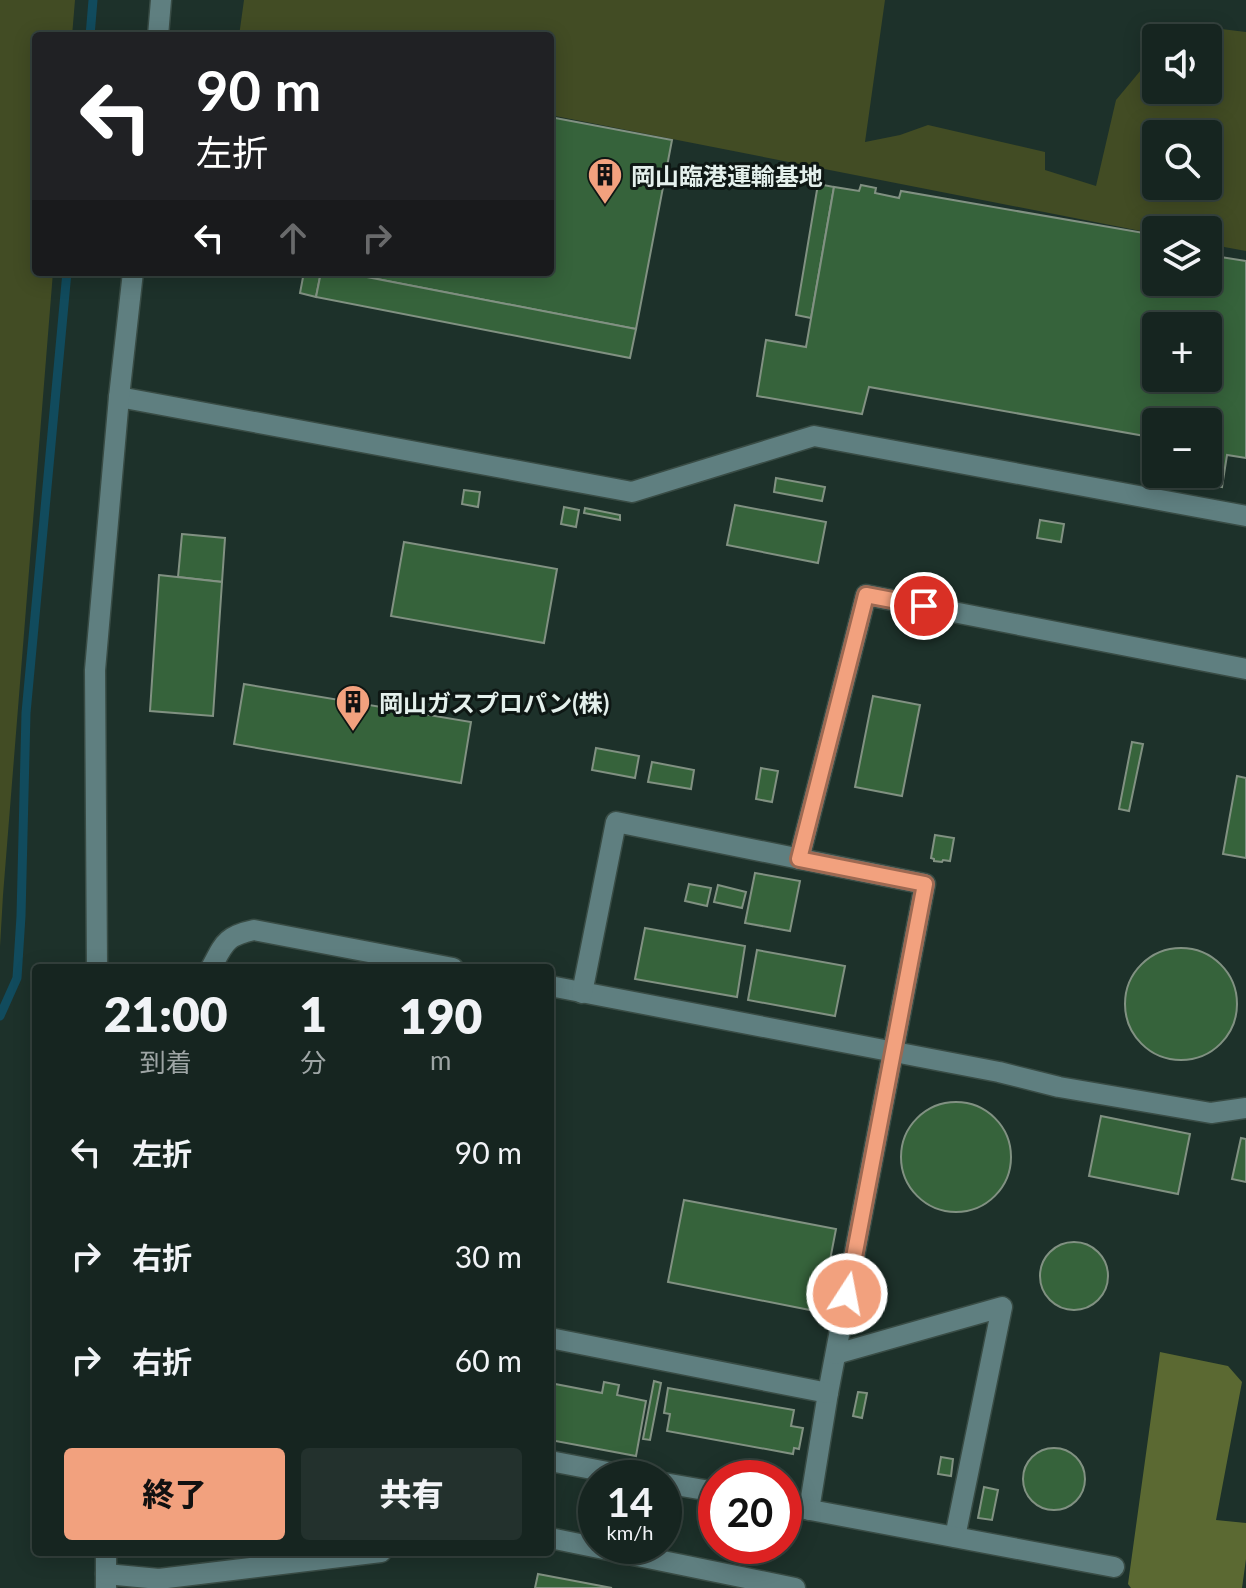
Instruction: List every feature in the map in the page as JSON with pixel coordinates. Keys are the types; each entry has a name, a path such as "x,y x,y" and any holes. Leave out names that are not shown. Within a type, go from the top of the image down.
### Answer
{"street":[{"path":"158,32 161,0"},
{"path":"97,964 95,670 133,276"},
{"path":"119,397 632,492 814,436 1246,516"},
{"path":"799,859 866,595 1246,669"},
{"path":"582,993 616,822 925,884 828,1393 809,1510"},
{"path":"213,964 224,944 235,934 254,930 432,964"},
{"path":"554,987 999,1072 1059,1087 1211,1113 1246,1108"},
{"path":"836,1354 1002,1307 955,1537"},
{"path":"554,1339 828,1393"},
{"path":"554,1462 578,1466"},
{"path":"802,1509 1114,1567"},
{"path":"554,1539 795,1588"},
{"path":"106,1556 106,1581 159,1579 348,1556"}],"green space":[{"path":"0,0 75,0 72,32 32,32 32,276 53,276 0,947"},
{"path":"244,0 885,0 865,142 928,125 1045,152 1045,170 1096,186 1116,100 1142,69 1142,104 1222,104 1222,29 1246,32 1246,251 1222,247 1222,216 1142,216 1142,231 554,116 554,32 240,32"},
{"path":"1160,1352 1228,1366 1242,1382 1216,1520 1246,1523 1242,1588 1131,1588 1128,1584"}],"building":[{"name":"岡山臨港運輸基地","path":"554,118 672,140 636,329 362,276 554,276"},
{"path":"818,184 834,187 811,318 796,315"},
{"path":"861,185 876,188 875,193 899,198 901,191 1142,233 1142,296 1222,296 1222,257 1246,261 1246,458 1227,455 1222,487 1222,408 1142,408 1142,436 869,387 862,414 757,396 766,340 806,347 834,187 859,191"},
{"path":"303,276 320,276 316,297 300,293"},
{"path":"320,276 362,276 636,329 630,358 316,297"},
{"path":"776,478 825,487 822,501 774,492"},
{"path":"464,490 480,492 478,507 462,504"},
{"path":"735,505 826,522 818,563 727,545"},
{"path":"564,507 579,510 576,527 561,524"},
{"path":"585,508 620,515 620,520 584,513"},
{"path":"1040,520 1064,524 1061,542 1037,538"},
{"path":"182,534 225,538 222,582 178,577"},
{"path":"404,542 557,569 544,643 391,616"},
{"path":"159,575 222,582 213,716 150,711"},
{"name":"岡山ガスプロパン(株)","path":"244,684 471,722 461,783 234,744"},
{"path":"873,696 920,705 902,796 855,787"},
{"path":"1132,742 1143,744 1129,811 1119,809"},
{"path":"596,748 639,756 635,778 592,770"},
{"path":"652,762 694,770 691,789 648,782"},
{"path":"761,768 778,771 772,802 756,799"},
{"path":"1237,776 1246,778 1246,858 1223,854"},
{"path":"935,835 954,838 950,861 934,861 931,858"},
{"path":"755,873 800,881 790,931 745,923"},
{"path":"689,884 711,888 707,906 685,901"},
{"path":"718,885 746,892 742,908 714,902"},
{"path":"645,928 745,946 737,997 635,979"},
{"path":"1181,948 1202,952 1221,964 1233,983 1237,1004 1233,1025 1221,1044 1202,1056 1181,1060 1160,1056 1141,1044 1129,1025 1125,1004 1129,983 1141,964 1160,952"},
{"path":"757,950 845,966 835,1016 748,1000"},
{"path":"956,1102 977,1106 995,1118 1007,1136 1011,1157 1007,1178 995,1196 977,1208 956,1212 935,1208 917,1196 905,1178 901,1157 905,1136 917,1118 935,1106"},
{"path":"1101,1116 1190,1134 1178,1194 1089,1176"},
{"path":"1241,1138 1246,1139 1246,1182 1232,1179"},
{"path":"684,1200 836,1229 820,1312 668,1282"},
{"path":"1074,1242 1098,1252 1108,1276 1098,1300 1074,1310 1050,1300 1040,1276 1050,1252"},
{"path":"654,1381 661,1383 650,1440 643,1439"},
{"path":"604,1382 619,1385 617,1395 646,1401 636,1456 554,1441 554,1384 602,1393"},
{"path":"668,1388 794,1410 791,1426 803,1428 799,1449 794,1448 793,1454 667,1431 670,1414 664,1413"},
{"path":"858,1392 867,1393 862,1418 853,1416"},
{"path":"1048,1448 1060,1448 1076,1457 1083,1467 1083,1491 1076,1501 1060,1510 1048,1510 1028,1496 1023,1485 1023,1473 1037,1453"},
{"path":"941,1457 953,1459 951,1476 938,1474"},
{"path":"984,1487 998,1490 992,1520 978,1518"},
{"path":"538,1574 612,1588 535,1588"}],"waterway":[{"path":"90,32 93,0"},
{"path":"0,1016 17,978 26,713 67,276"}],"place":[{"name":"岡山臨港運輸基地","path":"605,206"},
{"name":"岡山ガスプロパン(株)","path":"353,733"}],"route":[{"path":"847,1294 925,884 799,859 866,595 924,606"}]}
